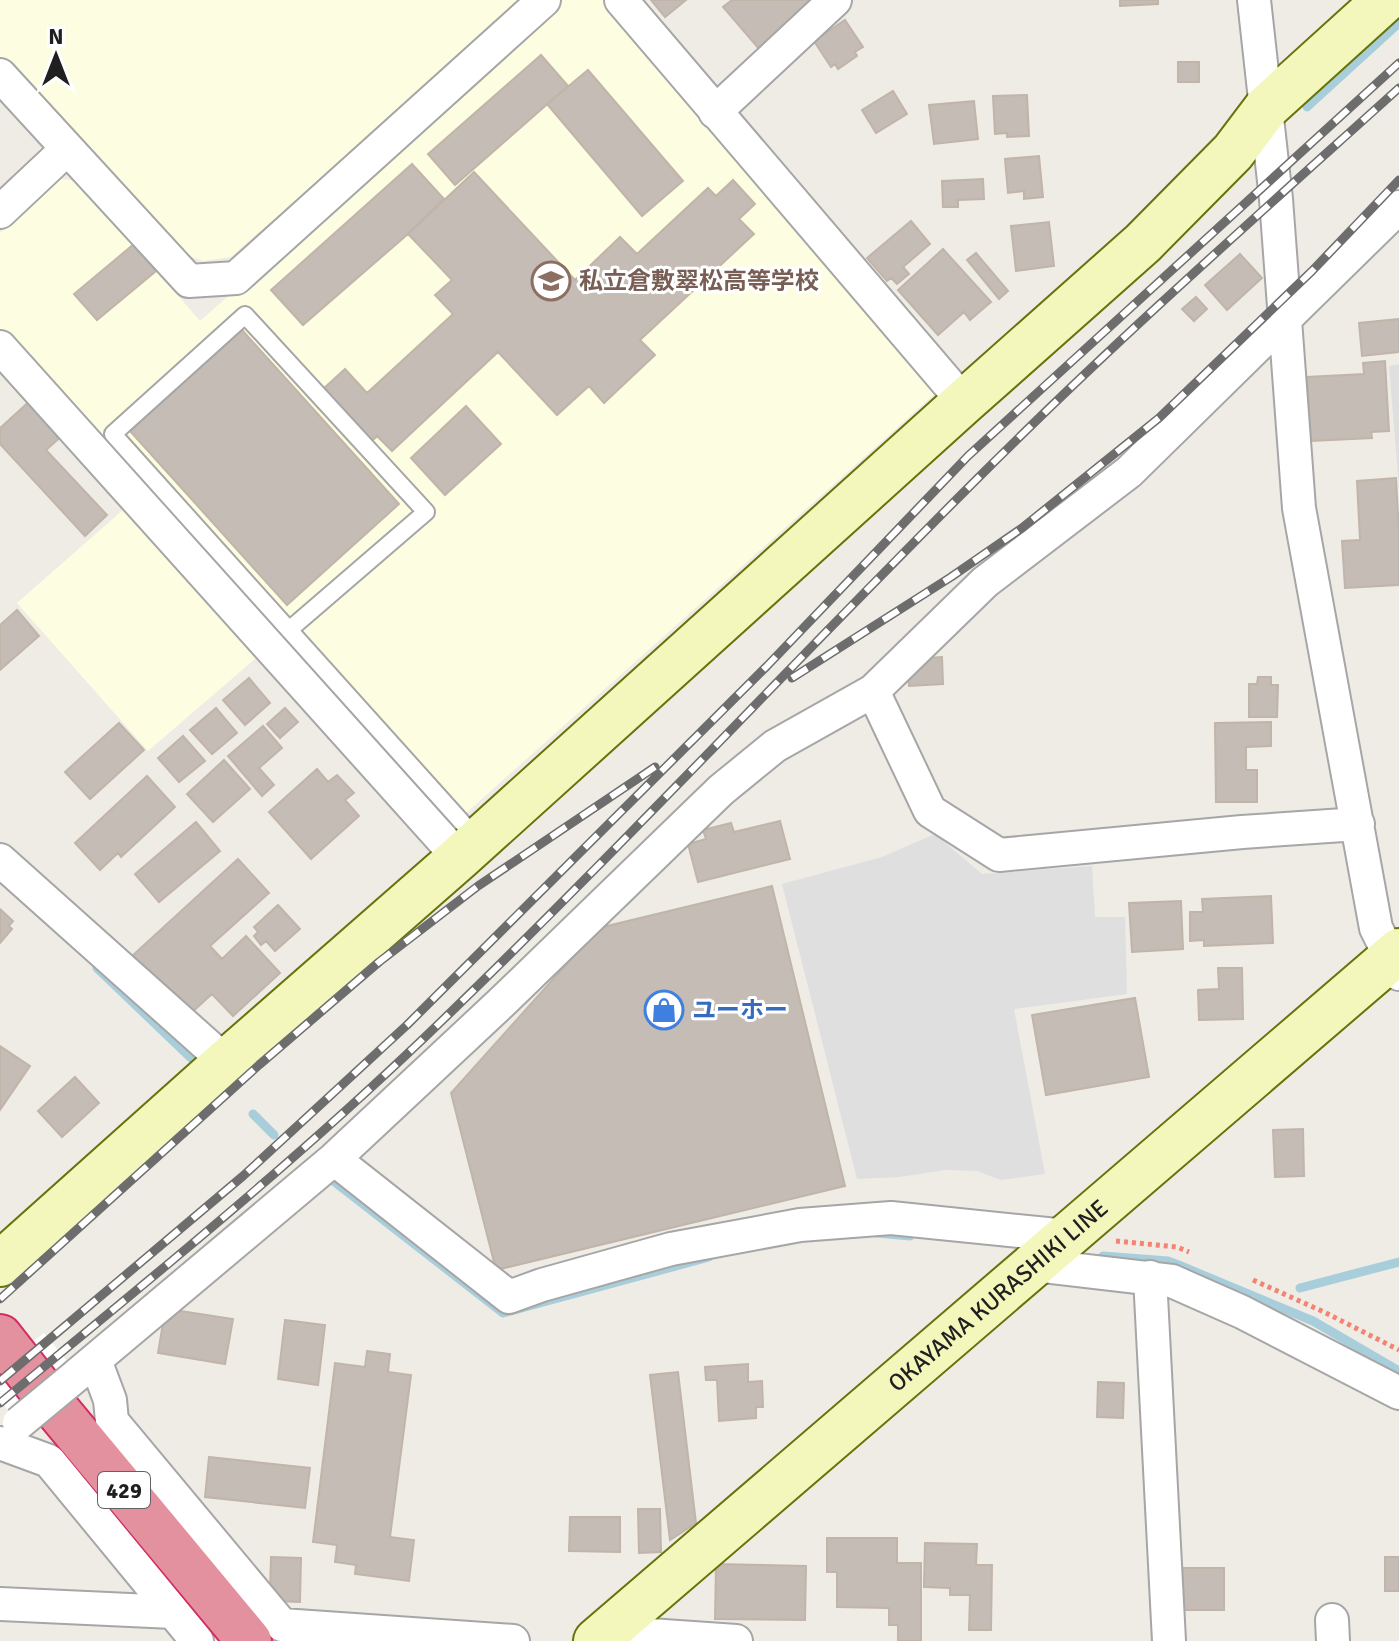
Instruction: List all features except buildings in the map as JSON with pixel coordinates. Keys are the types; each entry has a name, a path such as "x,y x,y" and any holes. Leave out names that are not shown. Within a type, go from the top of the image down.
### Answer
{"highway":[{"name":"429","path":"0,1337 249,1641"}],"street":[{"path":"0,75 189,281 236,278 544,0"},
{"path":"621,0 964,402"},
{"path":"715,112 835,0"},
{"path":"1254,0 1276,199 1299,508 1376,928 1396,961"},
{"path":"0,1264 469,849 1143,243 1233,152 1267,107 1385,0"},
{"path":"0,212 67,149"},
{"path":"197,1641 49,1461 6,1435 334,1159 721,790 775,746 873,691 985,582 1129,472 1399,207"},
{"path":"0,347 469,849"},
{"path":"873,691 930,811 999,855 1358,824"},
{"path":"0,860 226,1062"},
{"name":"OKAYAMA KURASHIKI LINE","path":"601,1637 1067,1236 1396,961"},
{"path":"334,1159 509,1297 671,1249 800,1225 891,1218 1067,1236"},
{"path":"1035,1265 1172,1281 1242,1312 1399,1393"},
{"path":"1150,1277 1169,1641"},
{"path":"86,1368 110,1400 112,1421 282,1625 513,1641"},
{"path":"0,1604 173,1612"},
{"path":"601,1637 736,1641"}],"lane":[{"path":"289,630 426,512 245,315 113,434 289,630 469,849"}],"shaded area":[{"path":"0,0 524,0 231,257 203,261 170,249 0,58"},
{"path":"563,0 604,0 937,392 446,831 0,333 0,233 60,179 79,181 200,321"},
{"path":"1399,364 1399,487 1389,366"},
{"path":"132,502 264,651 148,751 17,603"},
{"path":"935,834 982,874 1092,866 1095,917 1125,917 1127,994 1014,1009 1045,1174 1001,1180 977,1171 945,1170 857,1179 782,884 882,857"}],"pier":[{"path":"44,1333 84,1382 23,1430 0,1400 0,1367"}],"waterway":[{"path":"1307,107 1399,23"},
{"path":"97,968 191,1058"},
{"path":"253,1114 274,1135"},
{"path":"327,1176 503,1313 709,1257"},
{"path":"877,1233 910,1236"},
{"path":"1103,1256 1168,1261 1181,1266 1313,1321 1399,1371"},
{"path":"1300,1288 1399,1262"}],"railway":[{"path":"0,1381 243,1176 407,1025 767,666 968,456 1399,63"},
{"path":"0,1403 268,1179 373,1086 565,899 1032,425 1187,279 1399,88"},
{"path":"792,678 1022,528 1159,418 1312,271 1399,180"},
{"path":"0,1299 259,1065 379,962 478,886 655,767"}],"place":[{"name":"私立倉敷翠松高等学校","path":"551,281"},
{"name":"ユーホー","path":"664,1010"}]}
